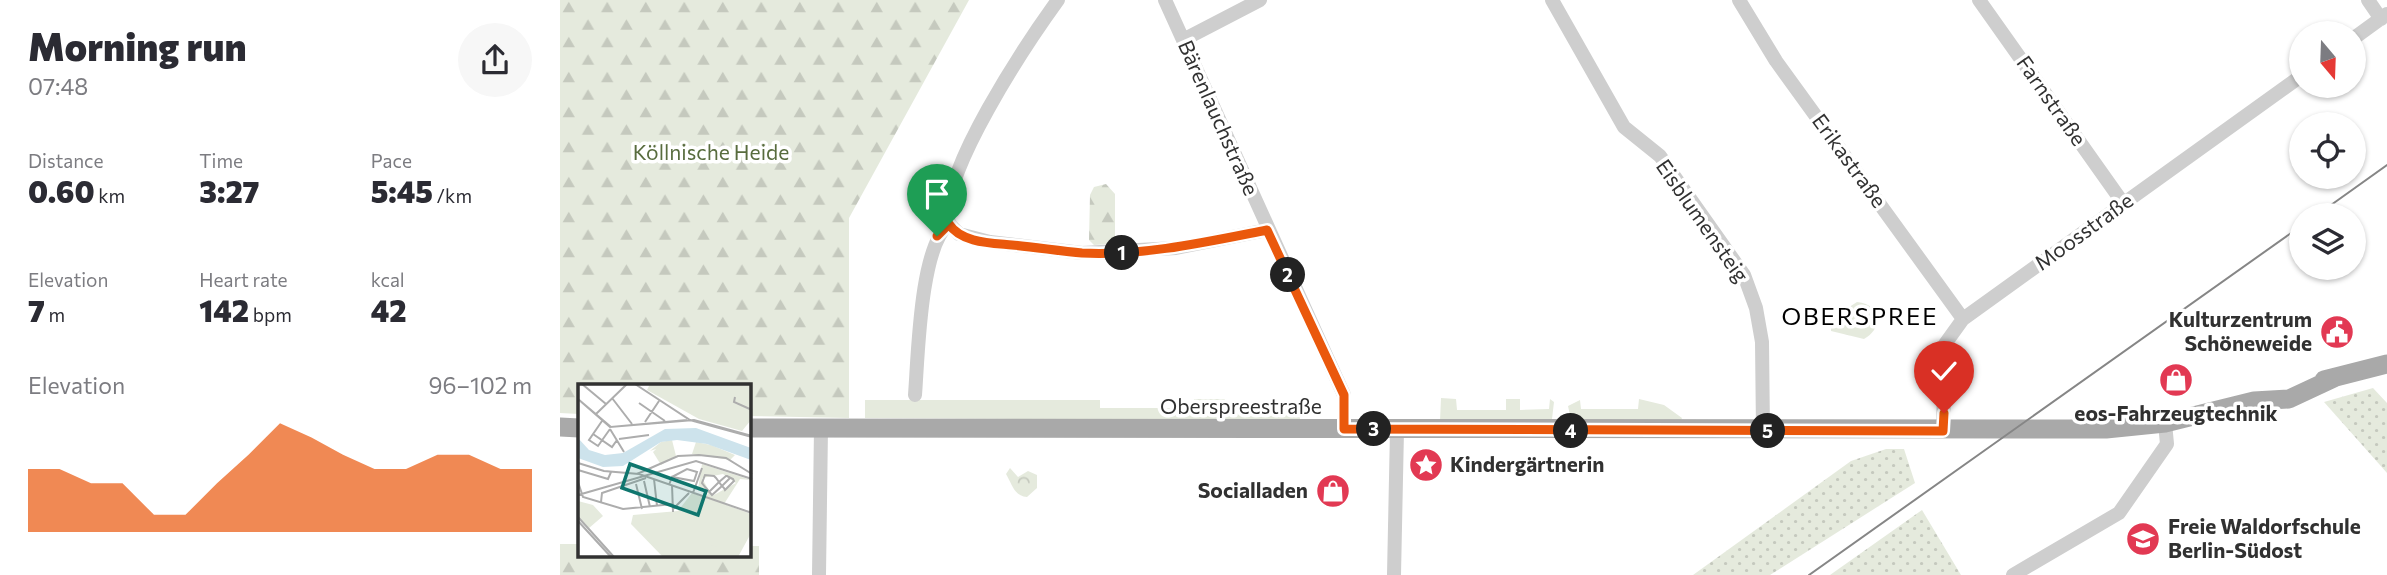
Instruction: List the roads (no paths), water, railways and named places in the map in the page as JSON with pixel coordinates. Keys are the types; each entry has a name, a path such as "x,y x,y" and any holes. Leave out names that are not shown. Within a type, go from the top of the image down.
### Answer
{"main road":[{"name":"Oberspreestraße","path":"751,428 1763,431 2106,429 2165,423 2254,401 2285,386 2334,378 2387,364"},
{"path":"560,428 578,428"}],"street":[{"path":"1058,0 1021,51 986,111 955,184 947,216 949,224 959,234 981,240 1082,253 1176,248 1267,230"},
{"name":"Bärenlauchstraße","path":"1166,0 1267,230 1344,395 1344,429"},
{"path":"1183,40 1260,0"},
{"name":"Eisblumensteig","path":"1552,0 1624,127 1660,156 1744,275 1756,308 1762,342 1763,431"},
{"name":"Erikastraße","path":"1739,0 1776,61 1963,319"},
{"name":"Farnstraße","path":"1979,0 2123,203"},
{"path":"2366,29 2384,16 2368,0"},
{"name":"Moosstraße","path":"1943,431 1945,344 1963,319 2289,85"},
{"path":"915,395 925,279 937,236 949,224"},
{"path":"2013,575 2119,513 2167,444 2165,423"},
{"path":"819,575 821,428"},
{"path":"1394,575 1397,430"}],"tram line":[{"path":"2334,203 2387,165"},
{"path":"1809,575 2289,235"}],"place":[{"name":"Kulturzentrum Schöneweide","path":"2337,332"},
{"name":"eos-Fahrzeugtechnik","path":"2176,380"},
{"name":"Kindergärtnerin","path":"1426,465"},
{"name":"Socialladen","path":"1333,491"},
{"name":"Freie Waldorfschule Berlin-Südost","path":"2143,539"}],"district":[{"name":"OBERSPREE","path":"1860,317"}],"park label":[{"name":"Köllnische Heide","path":"711,153"}]}
